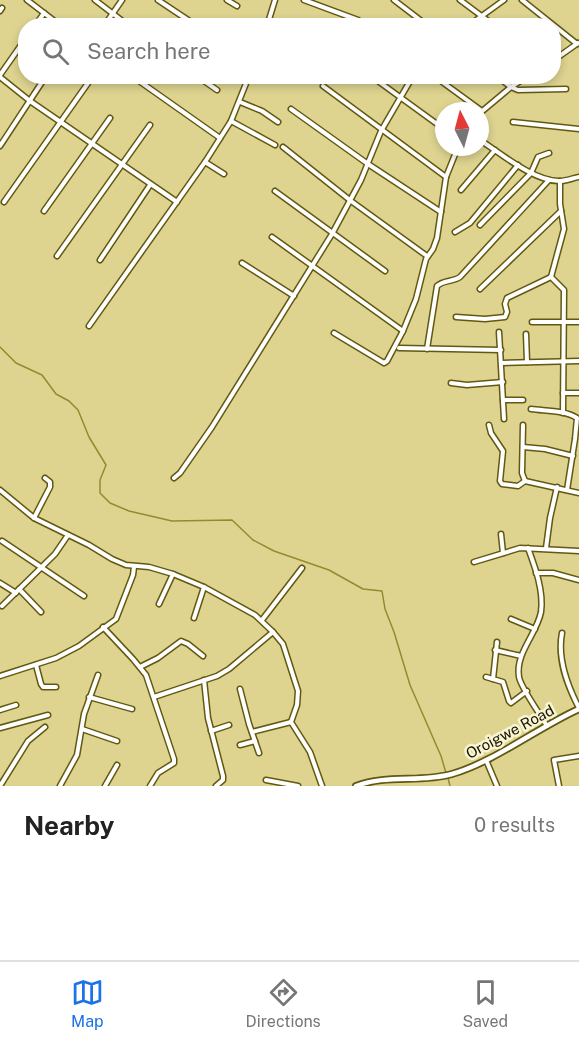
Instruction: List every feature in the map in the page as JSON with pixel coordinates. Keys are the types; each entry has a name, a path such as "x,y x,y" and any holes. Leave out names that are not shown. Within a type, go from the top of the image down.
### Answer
{"street":[{"path":"27,0 51,18"},
{"path":"95,0 119,18"},
{"path":"110,18 122,0"},
{"path":"158,0 185,18"},
{"path":"227,0 237,6"},
{"path":"269,18 275,0"},
{"path":"304,0 350,18"},
{"path":"394,0 418,18"},
{"path":"460,0 486,18"},
{"path":"478,18 504,0"},
{"path":"522,0 545,18"},
{"path":"41,18 44,13"},
{"path":"561,30 578,43 561,55"},
{"path":"18,50 0,76 30,101 177,202"},
{"path":"0,146 41,84"},
{"path":"4,202 87,84"},
{"path":"143,84 220,138"},
{"path":"208,84 217,90"},
{"path":"89,326 205,162 231,121 246,84"},
{"path":"381,84 435,123"},
{"path":"174,478 180,473 212,427 314,265 351,201 381,131 408,84"},
{"path":"444,84 468,102"},
{"path":"507,84 518,90 566,89"},
{"path":"489,105 516,84"},
{"path":"322,86 446,177"},
{"path":"240,102 262,111 278,122"},
{"path":"291,109 441,213"},
{"path":"44,211 110,118"},
{"path":"231,121 275,145"},
{"path":"513,122 579,129"},
{"path":"57,256 150,125"},
{"path":"489,146 531,173 549,180 560,181 579,177"},
{"path":"283,147 351,201 427,256"},
{"path":"461,190 495,150"},
{"path":"480,225 531,173 538,157 549,153"},
{"path":"334,333 384,363 387,361 403,331 416,299 427,256 433,249 437,238 446,177 454,156"},
{"path":"205,162 224,174"},
{"path":"455,232 470,224 518,165"},
{"path":"427,349 437,285 460,277 549,180"},
{"path":"456,317 485,319 504,317 507,312 505,304 507,298 551,277 564,229 560,181"},
{"path":"100,260 150,185"},
{"path":"275,191 385,272"},
{"path":"480,289 561,211"},
{"path":"272,237 403,331"},
{"path":"242,263 294,296"},
{"path":"551,277 564,290 563,413"},
{"path":"532,322 579,322"},
{"path":"499,332 504,419"},
{"path":"526,334 527,362"},
{"path":"399,348 501,350"},
{"path":"502,363 579,361"},
{"path":"451,383 467,385 502,382"},
{"path":"563,393 579,393"},
{"path":"503,400 523,400"},
{"path":"531,409 563,413 577,418 567,490"},
{"path":"489,425 491,433 503,451 500,481 514,486 525,481"},
{"path":"523,425 522,477 525,481 579,493"},
{"path":"523,447 545,449 573,456"},
{"path":"34,518 50,487 50,482 45,478"},
{"path":"546,548 557,487"},
{"path":"0,498 2,491 34,518 89,544 112,559 134,567 148,567 173,574 204,587 262,620 283,644 298,691 297,705 291,723"},
{"path":"501,534 503,553"},
{"path":"2,606 55,554 68,535"},
{"path":"2,541 84,596"},
{"path":"528,548 536,573 541,610 535,629 521,656 519,679 547,726"},
{"path":"474,562 528,548 579,551"},
{"path":"0,676 36,665 79,646 116,619 134,567"},
{"path":"262,620 302,568"},
{"path":"536,573 553,573 579,580"},
{"path":"159,604 173,574"},
{"path":"0,583 17,591 42,612"},
{"path":"194,618 204,587"},
{"path":"511,619 535,629"},
{"path":"103,627 146,675 174,763 158,773 150,786"},
{"path":"154,697 217,676 229,669 273,632"},
{"path":"562,633 564,673 579,709"},
{"path":"140,667 181,640 203,656"},
{"path":"493,679 497,642"},
{"path":"495,650 521,656"},
{"path":"36,665 43,687 56,687"},
{"path":"60,786 77,755 89,697 98,675"},
{"path":"486,676 503,682 511,703 527,691"},
{"path":"204,680 211,731 223,776 223,780 216,786"},
{"path":"240,689 259,753"},
{"path":"89,697 132,709"},
{"path":"0,710 16,705"},
{"name":"Oroigwe Road","path":"356,786 388,778 417,779 451,774 486,760 579,709"},
{"path":"0,728 48,715"},
{"path":"252,732 291,723"},
{"path":"291,723 310,752 322,786"},
{"path":"211,731 229,726"},
{"path":"0,786 24,748 45,727"},
{"path":"82,729 117,741"},
{"path":"240,745 255,741"},
{"path":"559,786 554,759 579,756"},
{"path":"486,760 497,786"},
{"path":"105,786 117,765"},
{"path":"266,780 298,786"}],"waterway":[{"path":"0,347 16,363 42,375 56,394 69,401 78,410 89,437 106,465 100,480 100,493 110,503 129,511 172,521 232,520 253,540 274,551 329,570 363,589 382,591 385,609 410,685 441,756 446,773"},
{"path":"448,778 450,786"}]}
